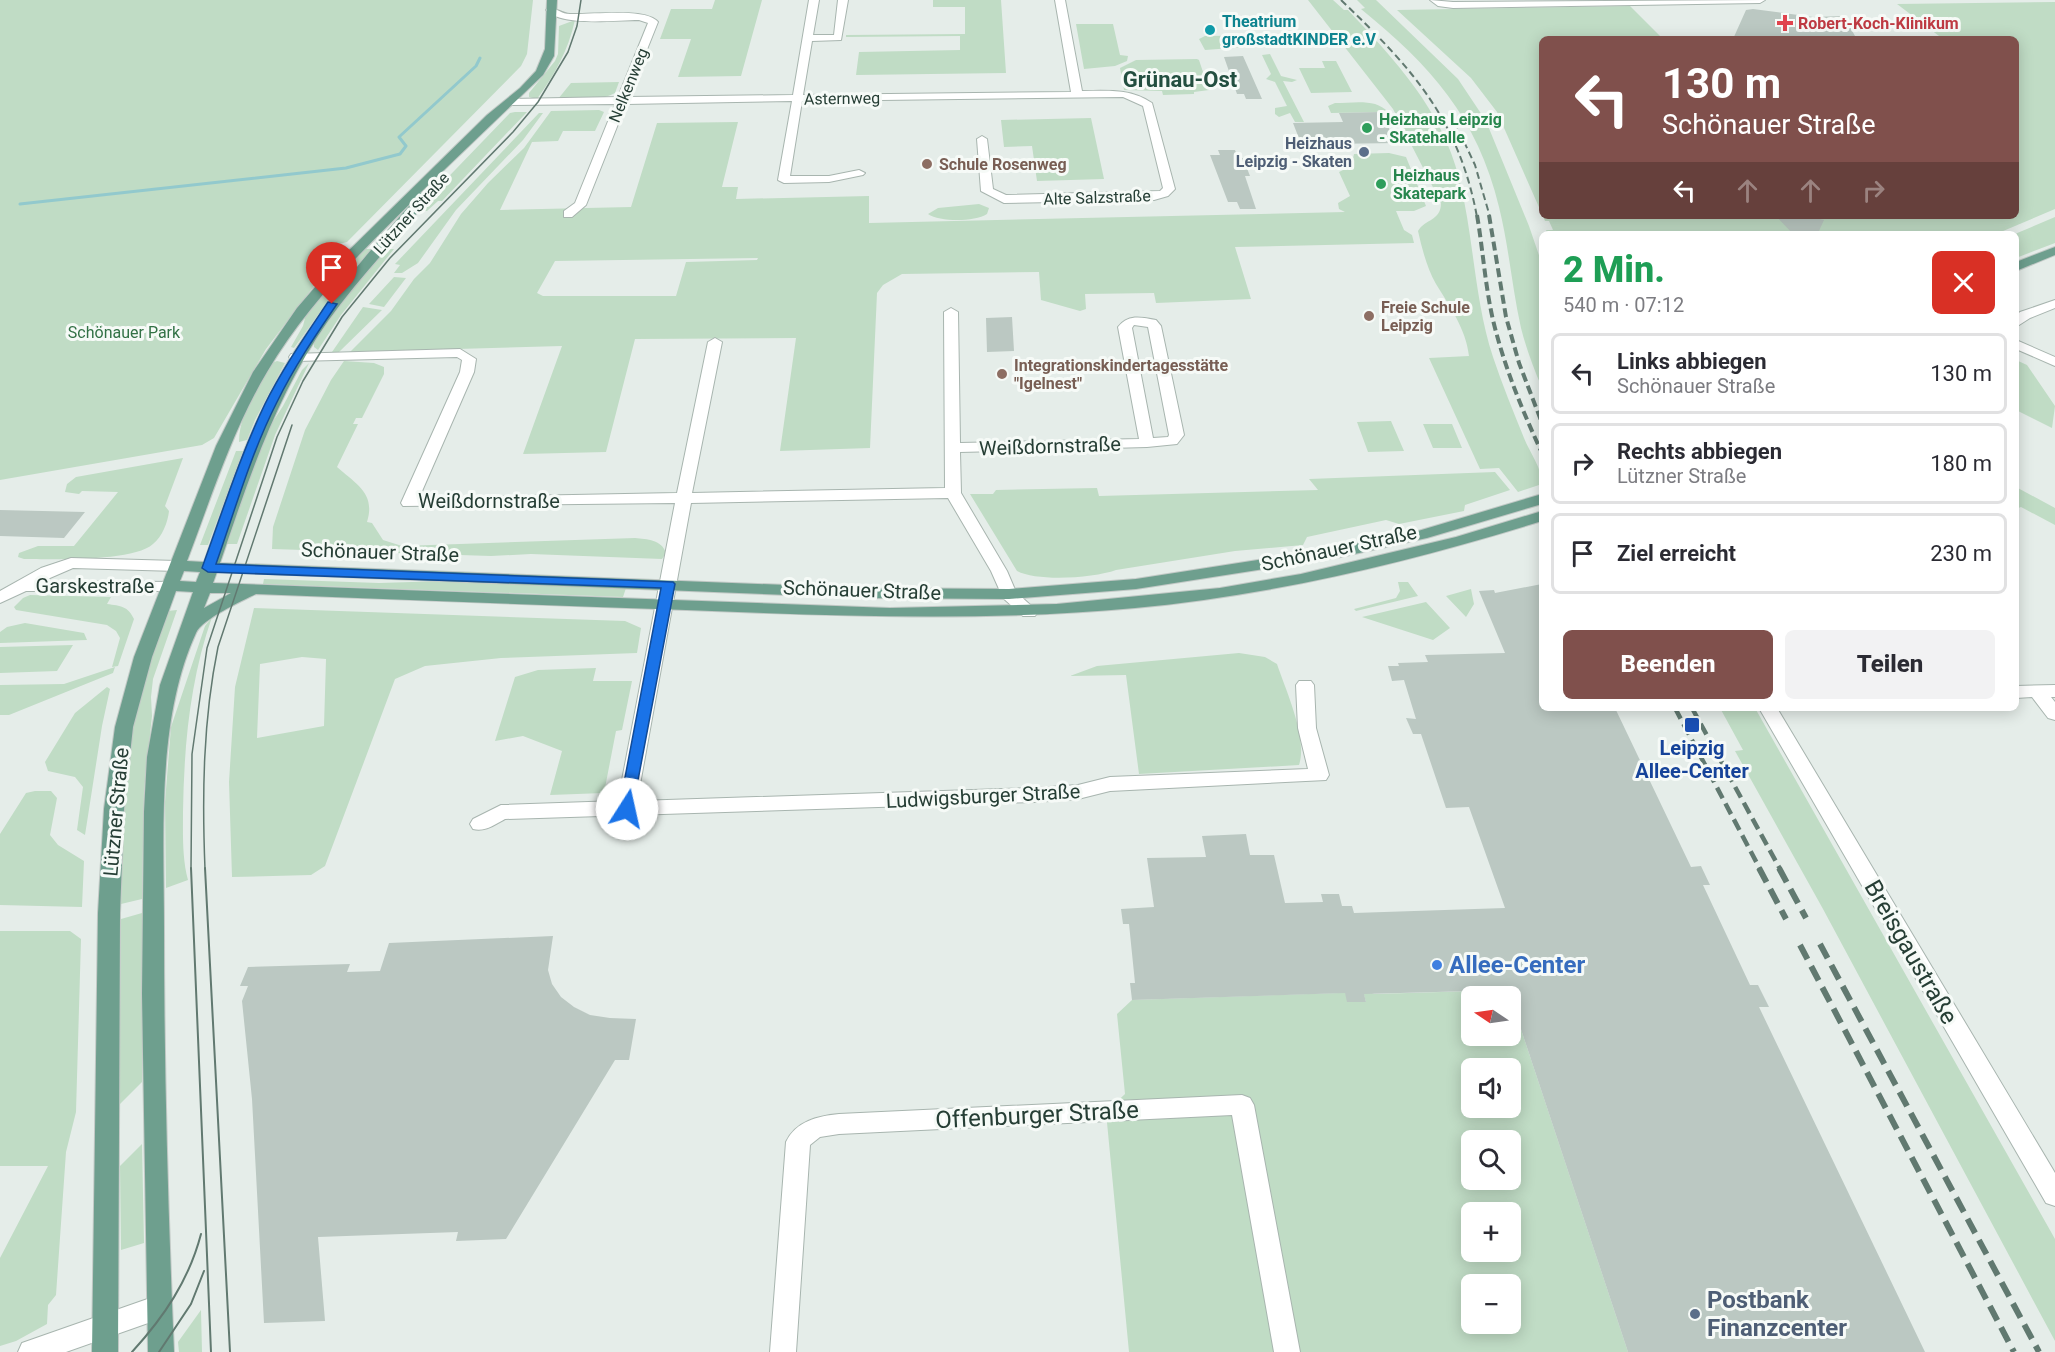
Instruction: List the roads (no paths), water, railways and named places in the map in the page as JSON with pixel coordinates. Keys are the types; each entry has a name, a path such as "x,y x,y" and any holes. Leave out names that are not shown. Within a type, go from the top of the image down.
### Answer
{"main road":[{"name":"Lützner Straße","path":"106,1339 109,913 114,798 124,727 134,688 223,446 248,392 302,310 339,267 490,117 511,102 544,66 550,50 551,5"},
{"name":"Lützner Straße","path":"162,1352 159,1306 153,994 154,812 157,756 164,708 187,629 258,431 296,357 352,280 423,197 504,114 511,102"},
{"path":"2019,266 2055,251"},
{"name":"Lützner Straße","path":"296,357 286,357 283,351 301,323 302,310"},
{"name":"Schönauer Straße","path":"177,566 666,594 890,613 1029,612 1144,603 1290,582 1398,559 1506,519 1539,501"},
{"name":"Schönauer Straße","path":"170,586 666,594 1009,594 1136,584 1294,560 1506,519 1539,516"},
{"path":"187,629 220,605 255,588"}],"street":[{"path":"814,0 784,180 829,179 859,173"},
{"path":"806,38 838,38 843,0"},
{"path":"1060,0 1077,94"},
{"path":"1435,0 1447,5 1760,0"},
{"name":"Nelkenweg","path":"551,5 557,15 579,18 639,17 653,22 580,205 568,214"},
{"name":"Nelkenweg","path":"550,29 557,23 579,18"},
{"name":"Asternweg","path":"511,102 1077,94"},
{"name":"Alte Salzstraße","path":"982,139 987,191 995,196 1022,200 1164,194 1169,189 1169,184 1148,105 1124,94 1077,94"},
{"path":"2019,320 2025,315 2055,304"},
{"name":"Weißdornstraße","path":"951,312 953,492 999,571 1009,594"},
{"name":"Weißdornstraße","path":"952,448 1147,443 1172,441 1177,435 1154,326 1151,323 1131,321 1125,327 1147,443"},
{"path":"627,809 682,498 715,342"},
{"path":"2019,345 2055,362"},
{"name":"Weißdornstraße","path":"296,357 460,353 469,358 467,372 409,503 953,492"},
{"name":"Garskestraße","path":"0,598 47,572 71,564 177,566"},
{"name":"Garskestraße","path":"20,586 47,584 170,586"},
{"path":"1003,613 1009,594 1029,612"},
{"name":"Ludwigsburger Straße","path":"480,824 501,812 1035,795 1078,792 1110,784 1319,775 1307,728 1305,685"},
{"path":"2019,692 2046,691 2055,714"},
{"name":"Breisgaustraße","path":"1770,711 2055,1195"},
{"name":"Offenburger Straße","path":"783,1352 798,1142 813,1129 868,1123 1242,1106 1287,1352"},
{"path":"31,1352 106,1339 159,1306"}],"waterway":[{"path":"20,204 346,168 400,154 406,146 399,137 476,66 480,58"}],"tram line":[{"path":"191,868 192,754 207,648 277,437 303,381 342,317 390,258 513,132 538,102 568,52 577,26 581,0"},
{"path":"205,869 205,758 209,702 218,647 292,425"},
{"path":"191,868 211,1352"},
{"path":"205,868 230,1352"},
{"path":"132,1352 155,1325 174,1297 190,1267 201,1234"},
{"path":"159,1352 191,1304 204,1271"}],"railway":[{"path":"1341,0 1410,72 1445,123 1469,182 1477,217"},
{"path":"1450,112 1475,165 1490,217"},
{"path":"1477,215 1488,294 1497,337 1514,388 1539,447"},
{"path":"1489,215 1506,317 1519,363 1539,415"},
{"path":"1677,711 1760,869"},
{"path":"1694,711 1780,869"},
{"path":"1759,868 1786,919"},
{"path":"1779,868 1806,918"},
{"path":"1820,944 2039,1352"},
{"path":"1800,945 2014,1352"}],"place":[{"name":"Robert-Koch-Klinikum","path":"1785,23"},
{"name":"Theatrium großstadtKINDER e.V","path":"1210,30"},
{"name":"Heizhaus Leipzig - Skatehalle","path":"1367,128"},
{"name":"Heizhaus Leipzig - Skaten","path":"1364,152"},
{"name":"Schule Rosenweg","path":"927,164"},
{"name":"Heizhaus Skatepark","path":"1381,184"},
{"name":"Freie Schule Leipzig","path":"1369,316"},
{"name":"Integrationskindertagesstätte \"Igelnest\"","path":"1002,374"},
{"name":"Leipzig Allee-Center","path":"1692,725"},
{"name":"Allee-Center","path":"1437,965"},
{"name":"Postbank Finanzcenter","path":"1695,1314"}],"district":[{"name":"Grünau-Ost","path":"1180,79"}],"park label":[{"name":"Schönauer Park","path":"124,332"}]}
